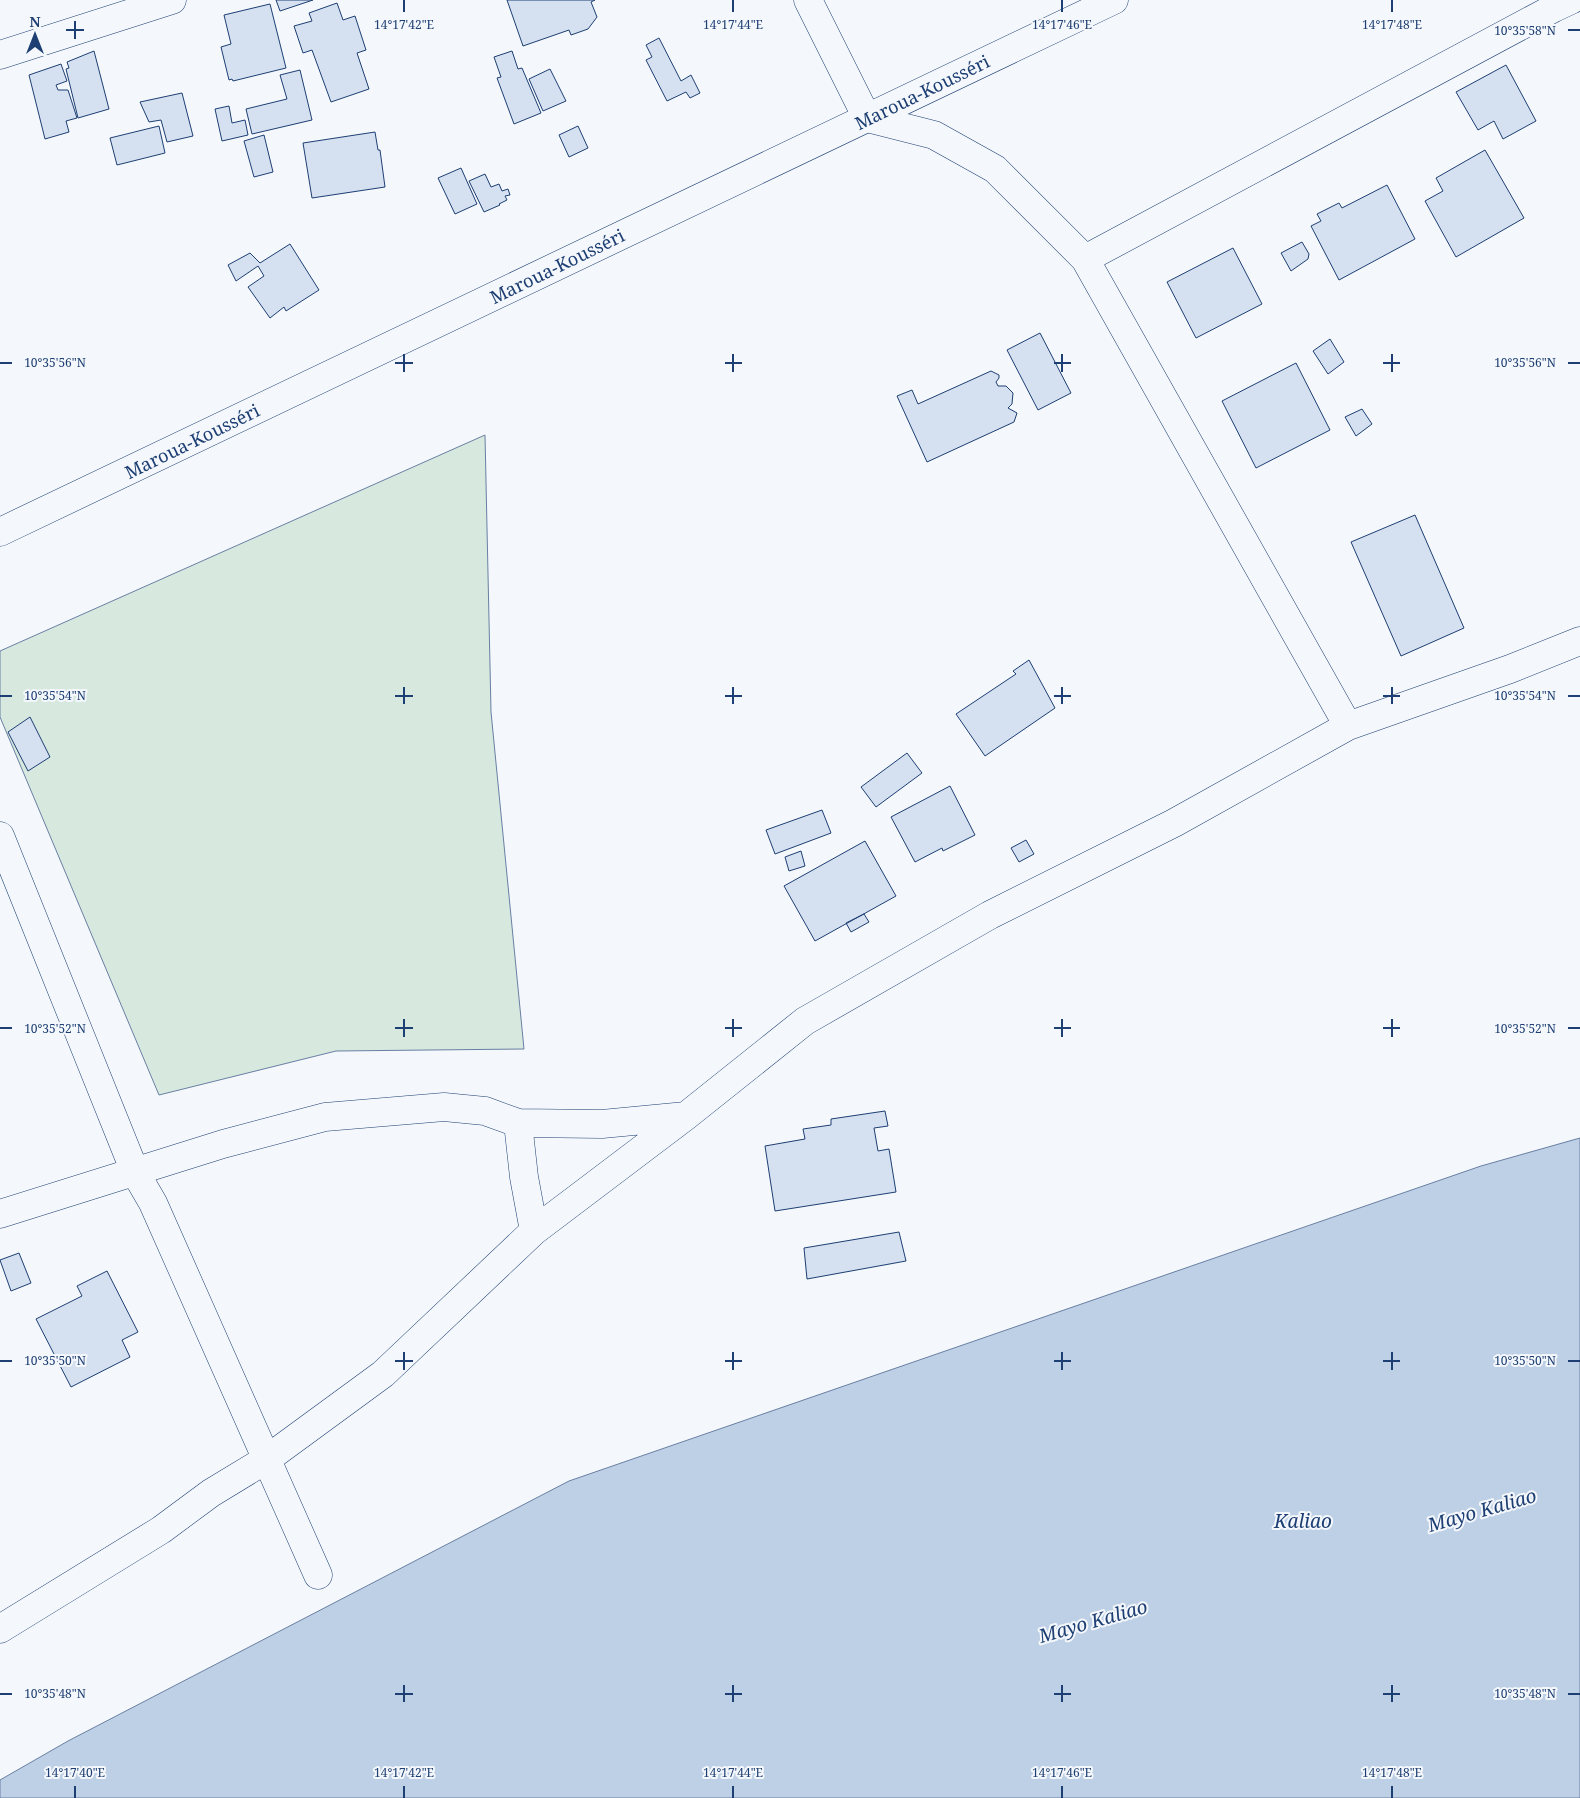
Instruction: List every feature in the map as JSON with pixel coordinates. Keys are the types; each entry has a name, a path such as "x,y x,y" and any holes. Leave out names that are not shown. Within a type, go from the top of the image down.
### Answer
{"main road":[{"path":"0,55 172,0"},
{"path":"808,0 868,118 934,135 995,169 1085,259 1348,726"},
{"name":"Maroua-Kousséri","path":"0,532 1114,0"},
{"path":"1085,259 1572,0"},
{"path":"0,1629 154,1535 211,1493 267,1459 383,1374 534,1231 686,1116 805,1021 990,915 1174,823 1348,726 1510,669 1580,640"},
{"path":"0,836 135,1172 153,1203 318,1575"},
{"path":"0,1214 224,1144 325,1117 444,1106 485,1111 518,1123 602,1124 686,1116"},
{"path":"518,1123 524,1177 534,1231"}],"shaded area":[{"path":"485,435 491,712 524,1049 336,1051 159,1095 0,717 0,651"}],"water":[{"name":"Kaliao","path":"1580,1138 1580,1798 0,1798 0,1780 68,1741 569,1481 1481,1166"}],"building":[{"path":"276,0 313,0 280,11"},
{"path":"507,0 595,0 591,2 597,17 588,29 571,35 569,30 523,46"},
{"path":"337,3 343,20 355,16 366,50 357,53 369,89 331,102 312,50 303,53 294,26 312,21 309,13"},
{"path":"270,4 286,68 233,81 232,79 229,80 221,47 231,44 224,15"},
{"path":"659,38 681,81 691,75 700,93 690,98 686,92 667,101 646,60 652,57 646,45"},
{"path":"94,51 109,109 78,118 66,69 69,68 67,62"},
{"path":"512,51 518,69 522,68 541,113 514,124 497,78 501,77 494,57"},
{"path":"61,64 67,81 56,85 58,90 68,90 77,118 66,121 69,132 45,139 29,75"},
{"path":"1506,65 1536,121 1503,139 1494,121 1478,130 1456,92"},
{"path":"550,69 566,101 543,111 529,79"},
{"path":"300,70 312,120 252,134 246,109 287,99 280,75"},
{"path":"182,93 193,136 167,142 161,120 149,122 140,102"},
{"path":"229,106 232,123 245,120 248,135 222,141 215,109"},
{"path":"159,126 165,153 117,165 110,138"},
{"path":"578,126 588,148 569,157 559,135"},
{"path":"375,132 378,150 380,150 385,187 312,198 303,143"},
{"path":"264,135 273,172 254,177 244,141"},
{"path":"1485,150 1524,218 1456,257 1425,201 1443,191 1436,178"},
{"path":"461,168 477,204 455,214 438,178"},
{"path":"485,174 491,187 499,184 502,191 508,189 510,195 505,196 507,200 500,205 484,212 469,181"},
{"path":"1387,185 1415,239 1339,280 1311,226 1321,221 1317,214 1339,203 1342,208"},
{"path":"1302,242 1309,254 1308,259 1291,271 1281,253"},
{"path":"290,244 319,290 286,311 284,307 270,318 248,287 264,276 258,266 236,281 228,265 250,253 260,263"},
{"path":"1233,248 1262,304 1196,338 1167,282"},
{"path":"1040,333 1071,393 1038,410 1007,350"},
{"path":"1330,339 1344,362 1328,374 1313,351"},
{"path":"1296,363 1330,430 1256,468 1222,401"},
{"path":"991,371 999,375 996,382 998,386 1006,386 1013,393 1012,404 1008,408 1017,413 1014,422 927,462 897,396 912,390 918,404"},
{"path":"1362,409 1372,424 1356,436 1345,417"},
{"path":"1415,515 1464,628 1401,656 1351,542"},
{"path":"1029,660 1055,708 985,756 956,714 1016,674 1013,671"},
{"path":"30,717 50,757 28,771 8,732"},
{"path":"907,753 922,773 876,807 861,787"},
{"path":"950,786 975,835 943,851 942,848 915,862 891,817"},
{"path":"822,810 831,833 775,854 766,830"},
{"path":"1026,840 1034,854 1019,862 1011,848"},
{"path":"865,841 896,896 815,941 784,886"},
{"path":"801,851 805,866 789,871 785,857"},
{"path":"864,914 869,922 851,932 846,923"},
{"path":"885,1111 888,1126 874,1128 878,1151 889,1149 896,1192 775,1211 765,1146 805,1139 803,1129 831,1125 831,1119"},
{"path":"899,1232 906,1261 807,1279 804,1248"},
{"path":"19,1253 31,1283 11,1291 0,1260"},
{"path":"107,1271 138,1332 122,1340 130,1357 71,1387 36,1319 82,1296 77,1286"}],"water label":[{"name":"Mayo Kaliao","path":"1482,1510"},
{"name":"Mayo Kaliao","path":"1093,1621"}]}
